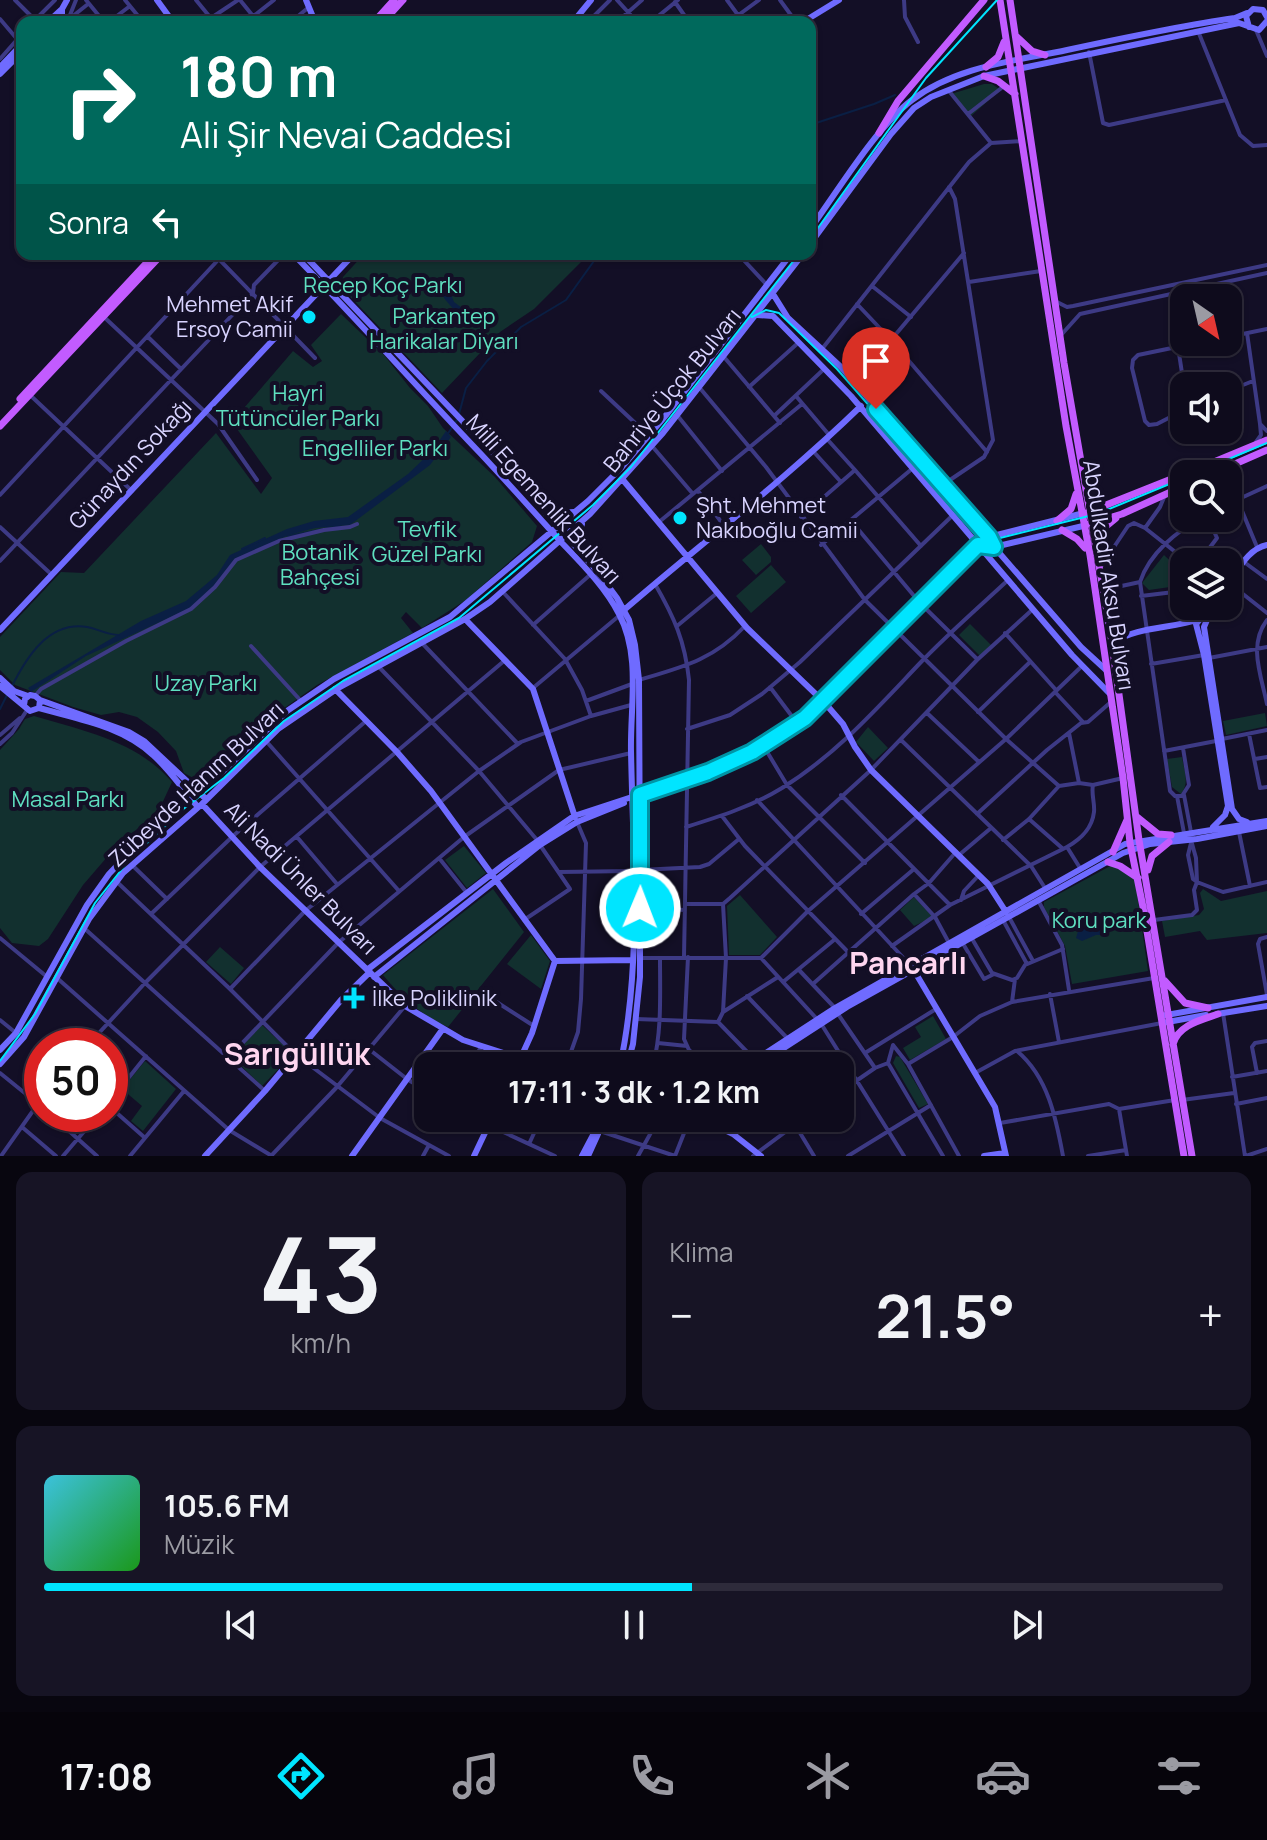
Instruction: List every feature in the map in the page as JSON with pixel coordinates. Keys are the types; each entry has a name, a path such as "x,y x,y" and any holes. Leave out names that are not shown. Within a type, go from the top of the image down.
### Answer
{"main road":[{"path":"379,16 394,0"},
{"path":"388,16 403,0"},
{"path":"879,133 898,101 984,0"},
{"name":"Abdulkadir Aksu Bulvarı","path":"1000,0 1041,271 1081,488"},
{"name":"Abdulkadir Aksu Bulvarı","path":"1010,0 1084,513 1093,556 1106,670 1123,778 1147,876 1158,976"},
{"path":"986,67 998,57 1005,36"},
{"path":"1016,36 1032,51 1045,55"},
{"path":"984,76 1005,85 1015,94"},
{"path":"0,420 149,260"},
{"path":"0,426 156,260"},
{"path":"1218,460 1267,440"},
{"path":"1242,464 1267,450"},
{"path":"1084,513 1170,480"},
{"path":"1057,521 1071,509 1081,488 1100,503 1120,500"},
{"path":"1087,525 1122,514 1170,493"},
{"path":"1093,556 1100,534 1122,514"},
{"path":"1062,530 1077,539 1093,556"},
{"name":"Abdulkadir Aksu Bulvarı","path":"1093,556 1099,569 1112,643 1132,817 1131,846 1158,976 1178,1100 1192,1156"},
{"path":"1113,852 1132,817 1170,838 1152,856 1147,876"},
{"path":"1108,862 1138,878"},
{"path":"1158,976 1185,1003 1208,1008"},
{"path":"1172,1046 1173,1039 1186,1026 1220,1013"},
{"name":"Abdulkadir Aksu Bulvarı","path":"1165,1019 1172,1046 1184,1156"}],"street":[{"path":"15,0 29,16"},
{"path":"39,16 55,0"},
{"path":"54,16 67,0"},
{"path":"125,0 138,16"},
{"path":"196,0 209,16"},
{"path":"217,16 239,0 253,16 274,0"},
{"path":"578,16 591,0"},
{"path":"594,16 610,0"},
{"path":"617,0 632,16"},
{"path":"622,16 642,0"},
{"path":"727,0 738,15 759,0"},
{"path":"813,16 839,0"},
{"path":"904,0 905,17 918,42"},
{"path":"658,16 676,1"},
{"path":"72,16 87,2"},
{"path":"115,16 130,6"},
{"path":"62,9 65,16"},
{"path":"816,221 879,133 910,101 928,88 1020,58 1235,18 1253,9 1266,17 1262,28 1239,23 1089,52 984,76 948,89 922,102 905,117 816,236"},
{"path":"580,13 583,16"},
{"path":"1247,13 1246,20 1267,56"},
{"path":"0,19 16,37"},
{"path":"1198,31 1243,139 1253,146 1267,145"},
{"path":"0,59 16,45"},
{"path":"0,67 16,47"},
{"path":"0,48 5,54"},
{"path":"1089,52 1103,123 1109,125 1226,100"},
{"path":"0,74 16,58"},
{"path":"968,114 1005,85"},
{"path":"948,89 991,143"},
{"path":"822,349 969,162 991,143 1022,141"},
{"path":"944,484 978,463 993,440 955,199 949,187"},
{"path":"891,340 964,253"},
{"path":"0,495 218,260"},
{"path":"220,260 315,358"},
{"path":"0,561 253,293 254,285 278,260"},
{"name":"Milli Egemenlik Bulvarı","path":"300,260 327,283 451,410 563,538 597,571 622,612 636,682 636,1019 630,1052"},
{"name":"Milli Egemenlik Bulvarı","path":"308,260 448,419 545,517"},
{"name":"Günaydın Sokağı","path":"0,630 348,260"},
{"path":"744,260 768,286"},
{"name":"Bahriye Üçok Bulvarı","path":"554,528 621,468 649,436 787,260"},
{"name":"Bahriye Üçok Bulvarı","path":"563,538 623,480 652,446 798,260"},
{"path":"1055,301 1067,307 1081,305 1267,265"},
{"path":"969,282 1041,271"},
{"path":"1060,336 1073,319 1083,313 1267,273"},
{"path":"871,285 911,317"},
{"path":"773,294 788,318 822,349 944,484 1081,647 1106,670"},
{"path":"857,304 987,452"},
{"path":"1081,305 1083,313"},
{"path":"757,315 773,316 826,367 1111,698 977,814"},
{"path":"104,317 218,424 257,480"},
{"path":"1242,334 1267,329"},
{"path":"1247,333 1261,435 1253,445"},
{"path":"148,337 181,369"},
{"path":"749,387 799,342"},
{"path":"1170,349 1138,355 1133,360 1132,368 1142,414 1149,425 1170,417"},
{"path":"724,357 780,423"},
{"path":"774,416 826,367"},
{"path":"1242,385 1253,381"},
{"path":"699,387 751,448 865,600 893,631 1059,786"},
{"path":"601,391 649,436"},
{"path":"30,395 132,491"},
{"path":"796,396 921,546"},
{"path":"659,522 802,404"},
{"path":"533,689 725,527 861,406"},
{"path":"677,415 722,471"},
{"path":"1260,424 1267,431"},
{"path":"652,446 725,527"},
{"path":"813,451 841,482"},
{"path":"821,545 913,468"},
{"path":"801,517 855,470"},
{"path":"623,480 745,626 843,724 871,770 990,887 1030,962"},
{"path":"1242,497 1266,486 1267,494"},
{"path":"1145,528 1165,495"},
{"path":"1242,509 1257,547"},
{"path":"545,537 545,517 574,512"},
{"path":"370,973 538,842 576,819 708,772 763,745 797,723 824,702 989,537 1084,513"},
{"path":"687,729 730,715 770,687 953,515"},
{"path":"547,552 574,550 582,521"},
{"path":"852,522 920,603 977,660"},
{"path":"1099,569 1128,526 1134,523 1171,548"},
{"path":"0,744 12,733 26,707 35,700 41,689 191,609 215,587 236,560 279,541 357,524"},
{"path":"978,545 994,547 1087,525"},
{"path":"0,527 51,574"},
{"name":"Zübeyde Hanım Bulvarı","path":"0,1050 16,1033 87,905 109,874 180,803 210,781 301,701 351,670 450,617 554,528"},
{"path":"1179,532 1166,544 1140,582 1170,791 1180,796"},
{"name":"Zübeyde Hanım Bulvarı","path":"0,1064 24,1037 84,928 132,865 297,715 335,689 465,619 563,538"},
{"path":"1242,565 1257,547 1267,545"},
{"name":"Milli Egemenlik Bulvarı","path":"574,550 622,612"},
{"path":"1244,562 1267,579"},
{"path":"533,626 591,574"},
{"path":"686,827 722,816 787,785 835,750 924,659 1009,579"},
{"path":"1103,590 1140,582"},
{"path":"655,584 677,626 687,665 683,1020 684,1039 693,1052"},
{"path":"502,591 565,659 591,716"},
{"path":"1141,596 1170,592"},
{"path":"677,626 717,593"},
{"path":"1242,594 1267,613"},
{"path":"640,908 723,904 871,770 977,660 1034,609"},
{"path":"465,619 533,689 586,843 578,1032 571,1052"},
{"path":"1196,628 1204,620"},
{"path":"1267,620 1260,629 1255,649 1267,704"},
{"path":"1108,622 1127,633"},
{"path":"1112,643 1127,633 1202,623"},
{"path":"1202,623 1228,806 1225,815 1209,830"},
{"path":"1184,624 1196,628"},
{"path":"586,701 715,654 745,626"},
{"path":"1196,628 1206,656"},
{"path":"1005,633 1084,724"},
{"path":"422,643 518,744"},
{"path":"251,646 301,701"},
{"path":"1151,664 1267,647"},
{"path":"103,1028 260,867 504,661"},
{"path":"978,712 1030,662"},
{"path":"378,666 479,771 538,842 570,889"},
{"path":"555,961 761,958 807,912 1006,739 1082,666"},
{"path":"0,678 14,691 126,736 154,756 189,796 202,803"},
{"name":"Milli Egemenlik Bulvarı","path":"636,682 631,705 631,753 637,796"},
{"path":"0,686 35,711 35,700"},
{"path":"770,687 797,723"},
{"path":"335,689 397,752 439,803 555,961"},
{"path":"35,700 129,732 144,741 198,790 202,803"},
{"path":"230,989 305,911 479,771 518,744 591,716 631,705"},
{"path":"927,713 979,762"},
{"path":"0,735 22,716"},
{"path":"151,914 233,836 366,721"},
{"path":"1164,751 1267,730"},
{"path":"1069,733 1079,783"},
{"path":"1249,734 1260,788 1267,787"},
{"path":"901,740 1031,866 1047,890"},
{"path":"1219,740 1232,809 1239,819 1250,823"},
{"path":"266,741 399,891"},
{"path":"763,745 787,785 865,863"},
{"path":"1180,796 1189,785 1183,748"},
{"path":"229,1057 261,1020 338,943 464,837 559,770 631,753"},
{"path":"1255,759 1267,757"},
{"path":"1003,840 1029,819 1059,786 1079,783 1093,785 1123,778"},
{"path":"190,783 210,781"},
{"path":"892,946 950,905 1082,839 1095,810 1093,785"},
{"path":"180,803 183,787"},
{"path":"841,795 950,905"},
{"path":"1180,796 1189,837 1188,855 1193,879 1223,892 1267,882"},
{"path":"757,800 912,967 995,1107 1005,1154 984,1156"},
{"name":"Ali Nadi Ünler Bulvarı","path":"202,803 260,867 405,1006 442,1030 493,1052"},
{"path":"722,816 739,839 847,951"},
{"path":"1029,819 1065,848 1082,870"},
{"path":"1189,837 1250,823 1267,824"},
{"path":"774,1052 836,1010 971,937 1113,852 1140,843 1239,832 1267,824"},
{"path":"814,983 991,828"},
{"path":"1239,832 1250,886"},
{"path":"296,836 337,884"},
{"path":"559,872 685,869 709,864 739,839"},
{"path":"912,967 949,943 1108,862 1131,846"},
{"path":"439,858 467,893"},
{"path":"132,865 167,899"},
{"path":"861,914 915,869"},
{"name":"Milli Egemenlik Bulvarı","path":"623,1052 640,908 637,870"},
{"path":"961,900 964,891 979,875"},
{"path":"205,1156 265,1091 341,1000 467,893 493,878"},
{"path":"117,882 295,1054 336,1088 380,1118 449,1156"},
{"path":"1154,920 1195,913 1194,890 1197,882"},
{"path":"524,920 570,889 583,889"},
{"path":"914,894 935,917 949,943"},
{"path":"1038,899 1063,949 1069,991"},
{"path":"718,1022 723,1012 726,958 723,904"},
{"path":"84,928 265,1091"},
{"path":"971,937 994,974"},
{"path":"975,1073 1017,1051 1267,996 1258,944 1260,939 1267,937"},
{"path":"0,938 48,978"},
{"path":"783,982 835,940"},
{"path":"962,941 984,979 994,974 1015,979"},
{"path":"1012,1002 1015,979 1030,962 1063,949"},
{"path":"655,1052 660,958"},
{"path":"761,958 819,1021 904,1156"},
{"path":"523,1052 555,961"},
{"path":"799,970 836,1010 875,1068"},
{"path":"908,1064 953,1037 980,1016 1012,1002 1158,976"},
{"path":"723,1012 778,977"},
{"path":"57,978 229,1130 272,1156 370,1050 405,1006"},
{"path":"481,992 534,1026"},
{"path":"1050,994 1059,1042"},
{"path":"747,996 788,1039"},
{"path":"1165,1019 1267,1006"},
{"path":"865,1053 936,1009"},
{"path":"1220,1013 1246,1156 1267,1149"},
{"path":"636,1019 718,1022 746,1052"},
{"path":"0,1020 16,1033"},
{"path":"772,1052 819,1021"},
{"path":"352,1156 442,1030"},
{"path":"1257,1073 1252,1047 1255,1043 1267,1041"},
{"path":"657,1043 687,1046"},
{"path":"943,1156 888,1063 893,1045 908,1064 959,1156"},
{"path":"478,1052 481,1047"},
{"path":"370,1050 414,1083"},
{"path":"1017,1051 1034,1070 1055,1114 1063,1156"},
{"path":"128,1080 146,1056"},
{"path":"856,1081 888,1063"},
{"path":"1232,1077 1267,1071"},
{"path":"0,1073 24,1091"},
{"path":"130,1156 184,1091"},
{"path":"1000,1123 1109,1104 1119,1109 1234,1093"},
{"path":"1236,1104 1267,1098"},
{"path":"848,1156 931,1105"},
{"path":"1088,1156 1126,1153 1119,1109"},
{"path":"128,1121 144,1137"},
{"path":"1,1156 24,1124"},
{"path":"22,1127 56,1156"},
{"path":"70,1132 97,1156"},
{"path":"63,1156 84,1132"},
{"path":"474,1156 485,1132"},
{"path":"499,1132 555,1156"},
{"path":"529,1144 535,1132"},
{"path":"585,1156 597,1132"},
{"path":"585,1156 599,1132"},
{"path":"603,1132 675,1156 684,1132"},
{"path":"638,1156 651,1132"},
{"path":"728,1132 757,1155 785,1132"},
{"path":"800,1132 814,1156"},
{"path":"423,1156 429,1145"}],"green space":[{"path":"992,84 1002,91 970,117 951,94"},
{"name":"Parkantep Harikalar Diyarı","path":"359,260 581,262 534,309 500,332 442,393 341,287 343,277"},
{"path":"341,314 384,355 443,428 495,477 537,526 532,542 466,600 422,628 406,612 401,618 413,633 317,685 266,721 205,778 195,779 184,773 176,751 158,732 137,717 119,712 101,715 15,685 0,670 0,637 61,572 84,573 216,433 261,494 272,478 232,422 293,351 313,367 322,361 311,345"},
{"path":"761,544 771,557 771,562 756,575 742,560"},
{"path":"1164,555 1170,561 1170,587 1149,590 1142,583"},
{"path":"771,565 786,582 751,613 736,596"},
{"path":"970,624 991,645 980,656 959,635"},
{"path":"1265,713 1267,726 1226,735 1223,721"},
{"name":"Masal Parkı","path":"34,716 126,747 143,756 172,782 159,810 114,849 83,885 48,939 39,946 12,943 0,928 0,750 25,719"},
{"path":"868,727 888,748 874,761 856,742"},
{"path":"1182,757 1186,781 1181,794 1172,787 1167,759"},
{"path":"464,846 486,873 467,888 445,860"},
{"name":"Koru park","path":"1117,865 1135,879 1148,971 1072,984 1065,946 1044,902"},
{"path":"493,889 524,932 448,1027 412,1005 383,975"},
{"path":"1203,889 1221,901 1267,891 1267,933 1207,940 1200,931 1165,937 1162,921 1199,915 1204,909 1200,893"},
{"path":"740,895 777,937 760,955 729,955 727,906"},
{"path":"914,897 933,917 914,926 900,910"},
{"path":"531,935 550,961 541,989 507,964"},
{"path":"220,947 244,968 231,984 206,962"},
{"path":"933,1016 946,1039 910,1060 903,1048 921,1037 915,1027"},
{"path":"262,1025 293,1054 262,1086 232,1057"},
{"path":"896,1056 900,1057 928,1104 919,1108 893,1063"},
{"path":"145,1061 176,1089 143,1131 131,1121 142,1106 128,1094 128,1082"}],"water":[{"path":"453,282 458,288 452,297 466,311 468,321 465,324 460,322 439,287"},
{"path":"446,431 451,437 430,465 350,525 315,528 289,535 235,559 221,580 190,608 86,656 31,692 28,688 141,621 186,601 217,575 230,555 287,529 314,521 348,517 408,474 433,450"},
{"path":"1105,913 1114,917 1115,921 1105,935 1082,941 1076,938 1079,928 1096,925"}],"waterway":[{"path":"816,123 895,95"},
{"path":"459,414 466,388 487,361 521,327 566,300 595,260"},
{"path":"447,435 457,420"},
{"path":"288,536 340,526"},
{"path":"242,549 265,538"},
{"path":"11,688 31,654 61,630 87,627 119,635"},
{"path":"0,709 8,693"}],"tram line":[{"path":"816,231 926,78 997,0"},
{"path":"0,1061 35,1014 95,903 130,859 182,810 224,778 284,721 343,681 459,618 593,505 631,467 794,260"},
{"path":"752,317 766,310 779,313 837,369 972,523 988,536 1000,538 1097,514 1170,484"},
{"path":"1226,460 1267,443"}],"place":[{"name":"Mehmet Akif Ersoy Camii","path":"309,317"},
{"name":"Şht. Mehmet Nakıboğlu Camii","path":"680,518"},
{"name":"İlke Poliklinik","path":"354,998"}],"district":[{"name":"Pancarlı","path":"908,962"},
{"name":"Sarıgüllük","path":"297,1053"}],"route":[{"path":"640,908 640,795 708,772 752,752 805,718 978,545 994,547 933,471 876,409"}],"park label":[{"name":"Recep Koç Parkı","path":"383,285"},
{"name":"Hayri Tütüncüler Parkı","path":"298,406"},
{"name":"Engelliler Parkı","path":"375,448"},
{"name":"Tevfik Güzel Parkı","path":"427,542"},
{"name":"Botanik Bahçesi","path":"320,564"},
{"name":"Uzay Parkı","path":"206,683"}]}
